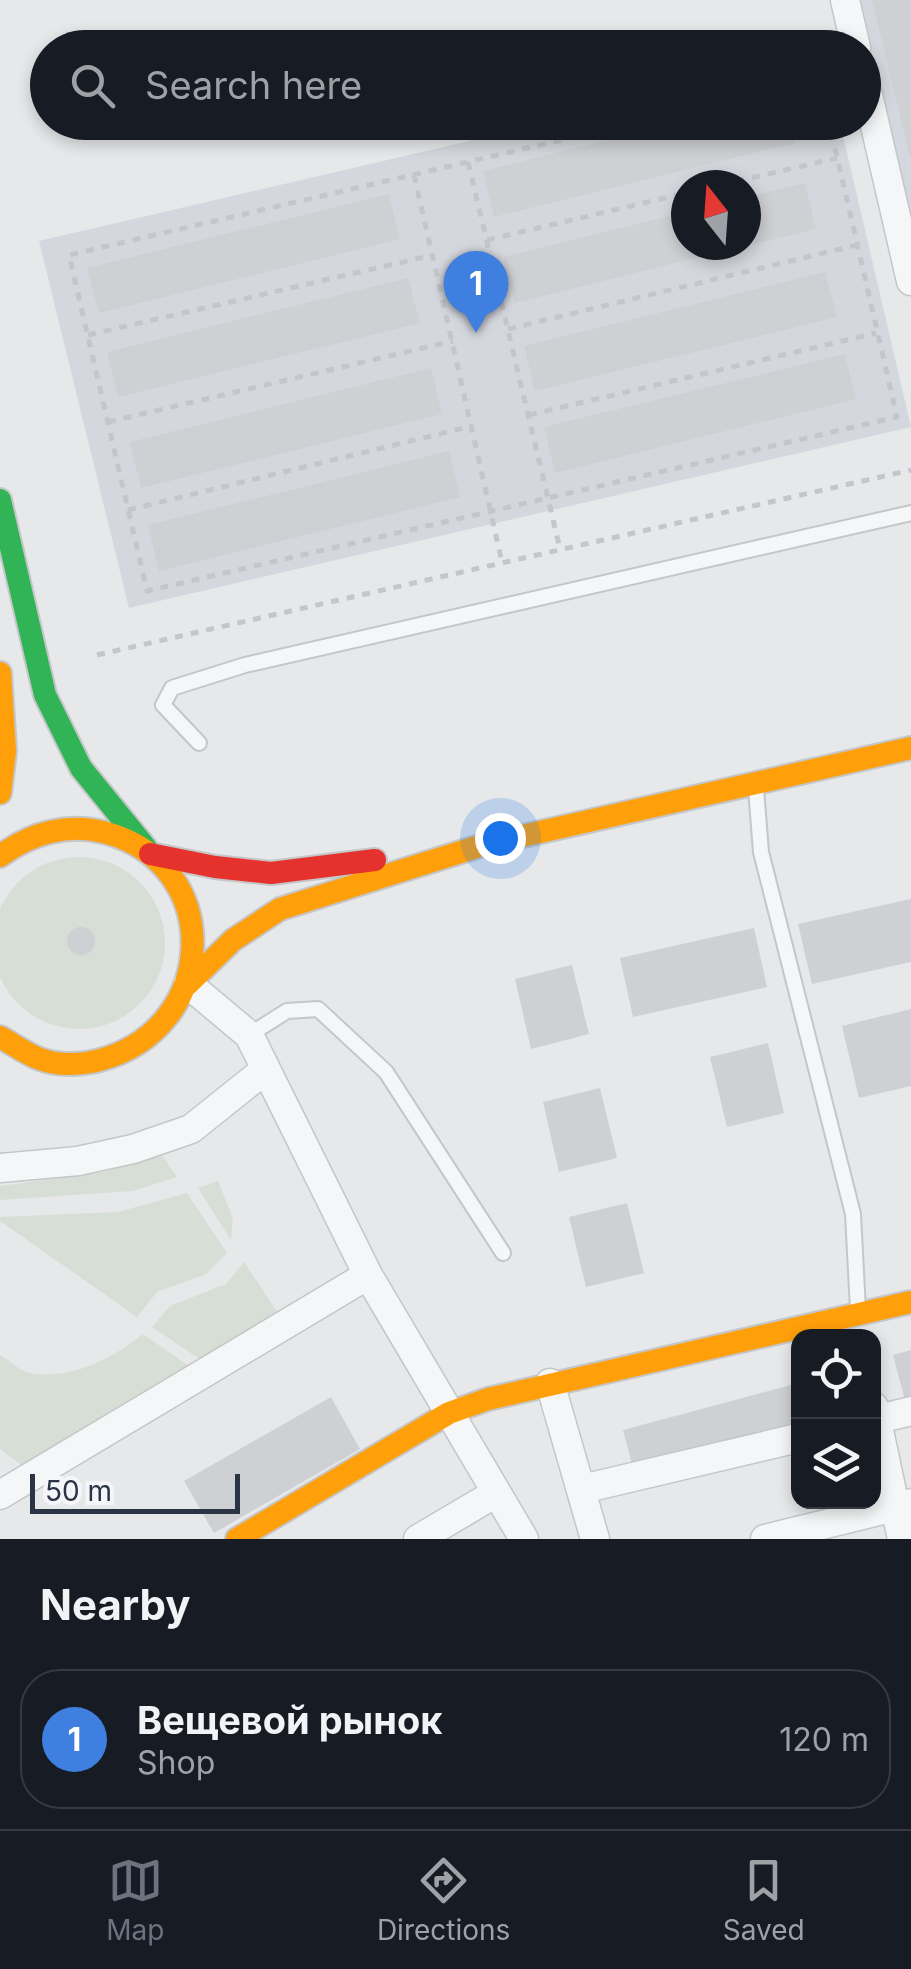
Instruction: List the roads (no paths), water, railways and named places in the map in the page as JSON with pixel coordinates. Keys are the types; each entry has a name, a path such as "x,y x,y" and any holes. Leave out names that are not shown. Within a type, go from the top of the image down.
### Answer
{"street":[{"path":"845,0 852,30"},
{"path":"878,140 911,281"},
{"path":"0,500 33,654 50,708 81,768 178,885 190,914 195,944 188,984 174,1013 152,1037 115,1058 73,1065 0,1050"},
{"path":"0,673 5,751 0,793"},
{"path":"188,984 233,940 280,909 484,845 911,748"},
{"path":"0,856 26,839 68,828 112,833 150,854 271,874 484,845"},
{"path":"188,984 249,1035 368,1275 524,1539"},
{"path":"0,1037 31,1056"},
{"path":"0,1168 78,1161 133,1149 191,1129 266,1068"},
{"path":"0,1495 368,1275"},
{"path":"236,1539 448,1413 550,1383 860,1326 911,1302"},
{"path":"550,1383 595,1539"},
{"path":"881,1414 911,1410"},
{"path":"875,1419 903,1505 902,1539"},
{"path":"582,1489 791,1440"},
{"path":"418,1539 496,1492"},
{"path":"765,1539 903,1505"}],"lane":[{"path":"198,743 164,706 172,688 264,661 911,513"},
{"path":"756,783 762,852 853,1214 860,1326"},
{"path":"249,1035 287,1011 318,1009 386,1072 502,1253"}],"place":[{"name":"Вещевой рынок","path":"476,333"}]}
